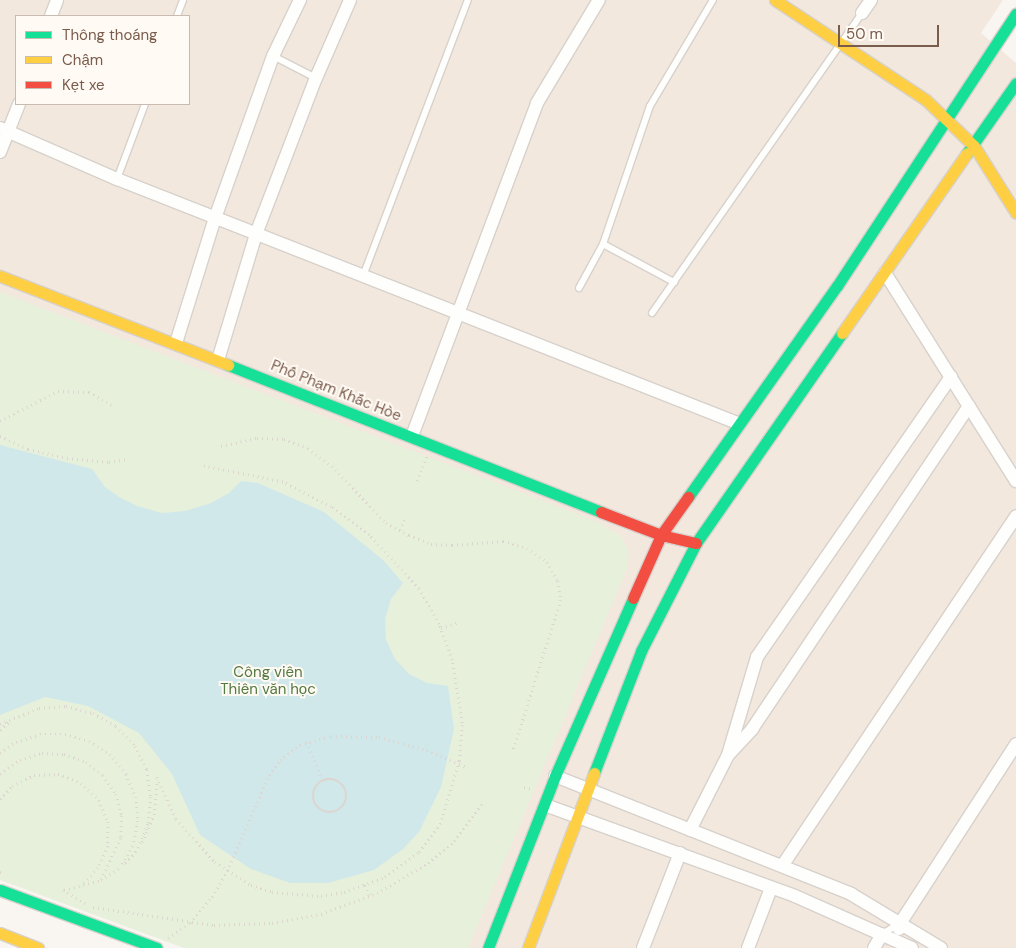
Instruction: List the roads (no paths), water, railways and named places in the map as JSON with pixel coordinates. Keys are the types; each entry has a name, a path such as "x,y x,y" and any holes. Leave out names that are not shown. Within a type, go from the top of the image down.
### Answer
{"main road":[{"path":"775,0 926,100 974,146 1016,213"},
{"path":"488,948 555,776 661,535 837,286 1016,13"},
{"path":"528,948 641,652 696,543 1016,83"},
{"name":"Phố Phạm Khắc Hòe","path":"0,276 176,343 661,535 696,543"},
{"path":"0,890 154,947"},
{"path":"0,933 38,948"}],"street":[{"path":"51,15 57,0"},
{"path":"176,343 215,218 273,56 300,0"},
{"path":"218,360 256,234 316,78 350,0"},
{"path":"412,436 536,103 599,0"},
{"path":"862,13 871,0"},
{"path":"0,152 4,129 17,105"},
{"path":"4,129 117,179 740,424"},
{"path":"884,273 1016,481"},
{"path":"690,830 728,755 757,656 951,377"},
{"path":"728,755 752,729 969,406"},
{"path":"782,866 1016,516"},
{"path":"895,944 901,922 1016,744"},
{"path":"555,776 851,894 901,922 941,948"},
{"path":"545,805 680,853 836,912 882,934 895,944 912,948"},
{"path":"643,948 680,853"},
{"path":"748,948 771,888"},
{"path":"874,948 882,934"}],"lane":[{"path":"177,15 183,0"},
{"path":"362,276 468,0"},
{"path":"579,288 603,244 650,106 713,0"},
{"path":"652,314 862,13"},
{"path":"273,56 316,78"},
{"path":"117,179 145,105"},
{"path":"603,244 674,282"},
{"path":"882,934 901,922"}],"water":[{"path":"0,445 92,469 105,487 119,497 137,506 162,513 185,511 211,503 229,493 241,481 258,483 324,512 383,560 403,583 391,599 385,619 386,640 395,659 409,674 427,683 448,686 454,729 441,787 419,832 403,849 374,870 328,883 290,883 251,869 200,835 172,774 139,733 88,706 45,697 0,715"}],"park label":[{"name":"Công viên Thiên văn học","path":"268,680"}]}
